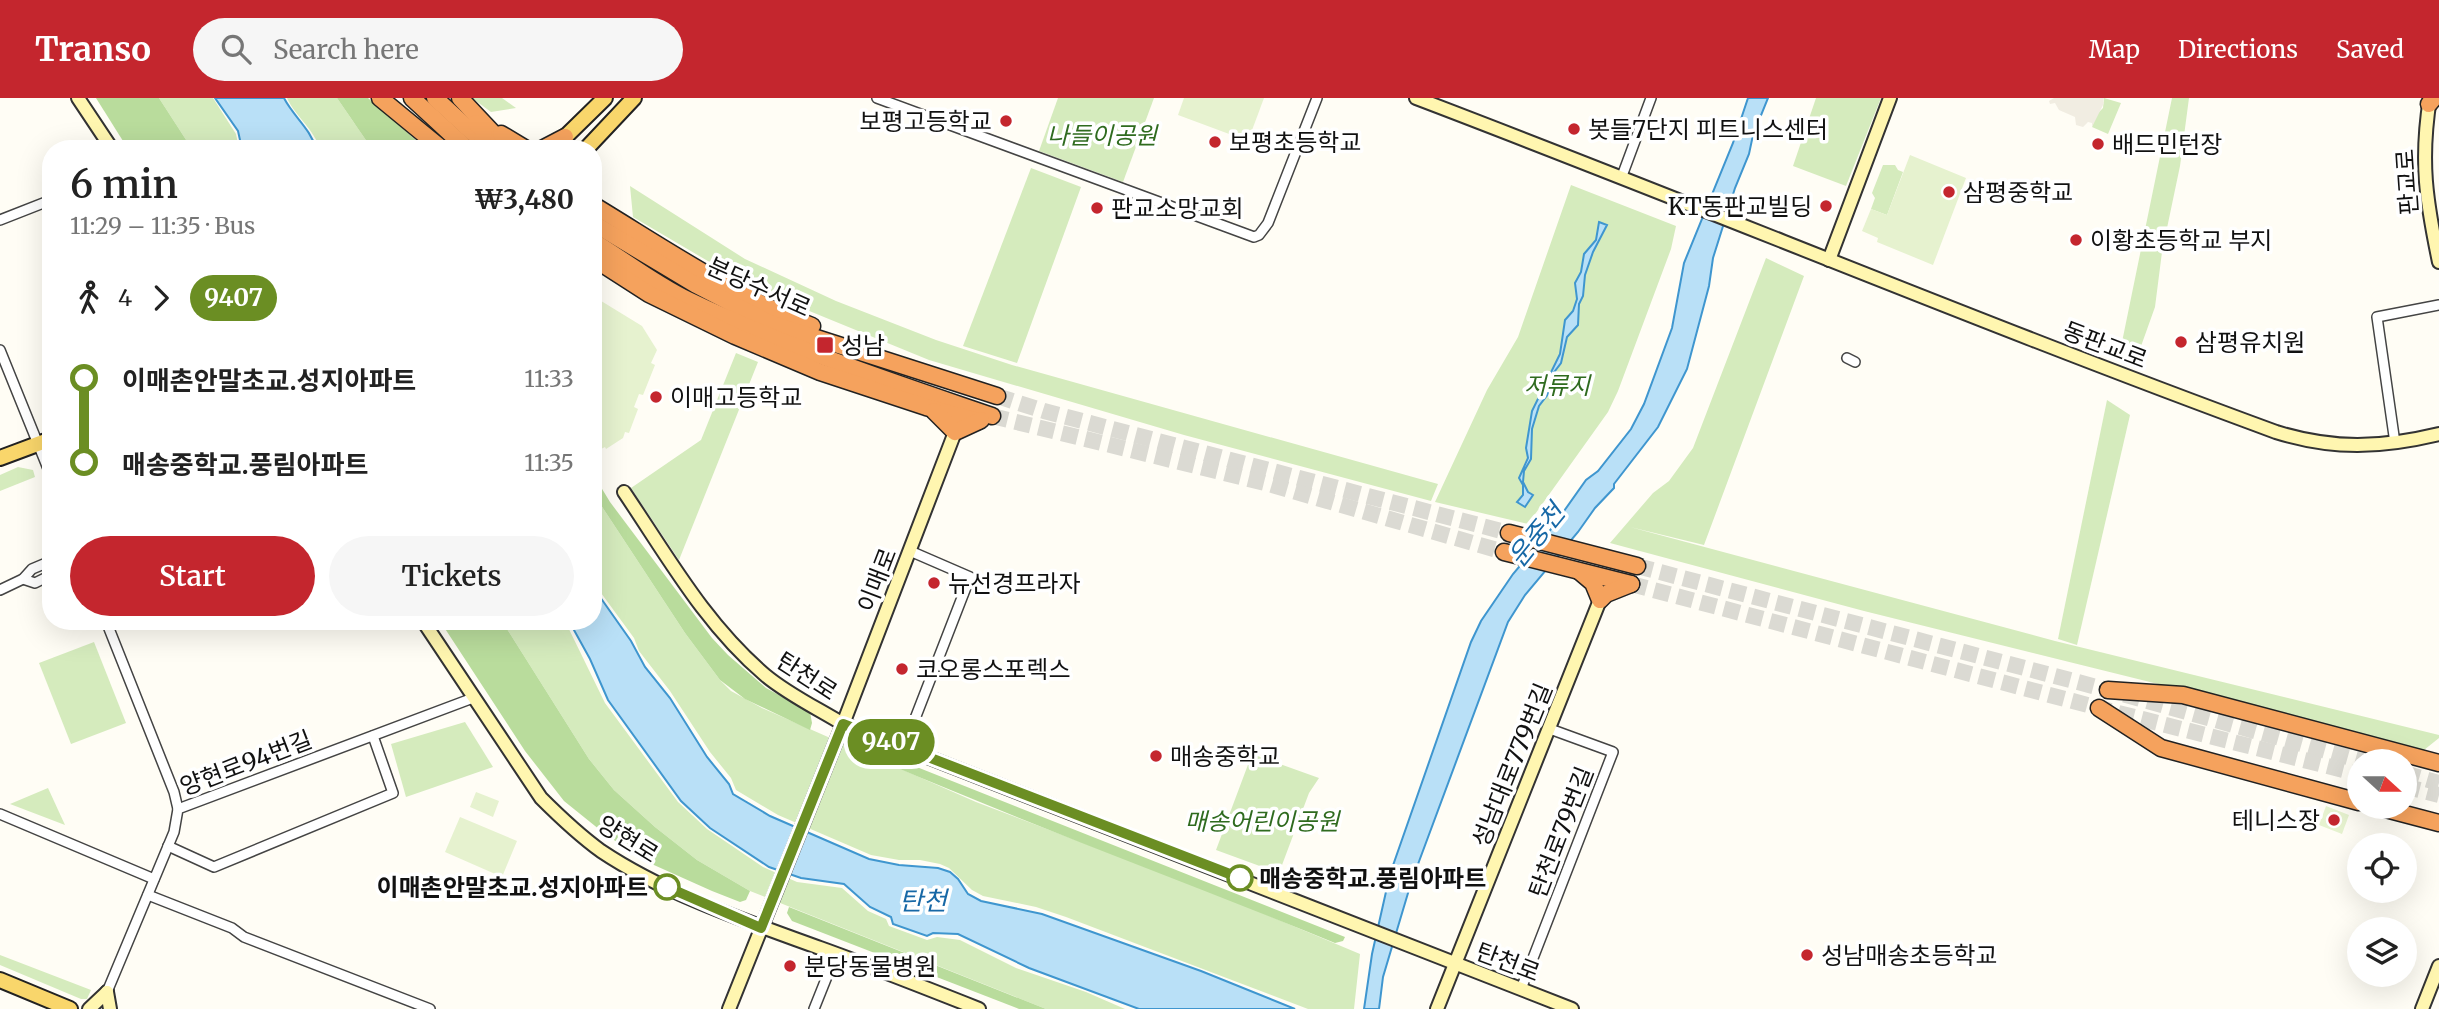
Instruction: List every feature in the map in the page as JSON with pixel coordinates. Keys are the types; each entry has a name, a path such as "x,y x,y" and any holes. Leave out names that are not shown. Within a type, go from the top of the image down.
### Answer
{"highway":[{"path":"380,98 432,140"},
{"path":"412,98 468,138"},
{"path":"435,98 468,138"},
{"path":"450,98 484,131 482,140"},
{"path":"460,98 468,138"},
{"path":"414,125 430,133 468,138"},
{"path":"559,140 565,137"},
{"path":"602,215 782,314 997,396"},
{"name":"분당수서로","path":"602,247 686,299 763,333 990,418"},
{"path":"602,264 649,294 735,336 820,372 926,407 990,418"},
{"path":"926,407 937,413 955,432 990,418"},
{"path":"1509,533 1637,566"},
{"path":"1508,553 1576,569 1598,580 1631,584 1606,594 1600,600"},
{"path":"1598,580 1600,600"},
{"path":"2108,690 2183,695 2439,763"},
{"path":"2099,708 2161,748 2347,799"},
{"path":"2417,817 2439,823"}],"main road":[{"path":"78,98 106,140"},
{"path":"562,140 605,98"},
{"path":"594,140 634,98"},
{"path":"1416,98 1622,176"},
{"path":"1829,260 1890,98"},
{"name":"판교로","path":"2429,99 2423,166 2429,215 2439,262"},
{"name":"동판교로","path":"1622,176 1766,236 2276,432 2334,445 2395,443 2439,434"},
{"name":"이매로","path":"761,928 836,743 955,432"},
{"path":"0,458 42,447"},
{"path":"0,467 42,447"},
{"name":"탄천로","path":"624,492 700,607 732,644 782,688 843,724 1572,1009"},
{"name":"성남대로779번길","path":"1437,1009 1600,600"},
{"name":"양현로","path":"429,630 541,798 585,838 644,876 761,928 836,954 957,1005 979,1009"},
{"path":"729,1009 761,928"},
{"path":"2422,1009 2439,965"},
{"path":"0,980 70,1009"},
{"path":"89,1009 107,992"},
{"path":"107,992 110,1009"}],"street":[{"path":"877,98 1254,237 1259,235 1268,223 1317,98"},
{"path":"1622,176 1651,98"},
{"path":"0,220 42,204"},
{"path":"2395,443 2377,317 2439,305"},
{"path":"0,350 42,440"},
{"path":"904,747 970,577 910,551"},
{"path":"0,590 23,579 32,569 42,565"},
{"path":"23,579 35,583 42,580"},
{"path":"110,630 174,792 178,809"},
{"name":"양현로94번길","path":"107,992 174,832 178,809 473,698"},
{"name":"탄천로79번길","path":"1521,989 1613,752 1550,729"},
{"path":"168,846 214,867 393,793 373,736"},
{"path":"0,814 154,879"},
{"path":"148,895 232,928 244,937 430,1009"},
{"path":"814,1009 836,954"}],"green space":[{"path":"96,98 159,98 186,140 122,140"},
{"path":"159,98 213,98 237,140 186,140"},
{"path":"287,98 337,98 366,140 316,140"},
{"path":"337,98 368,98 416,140 366,140"},
{"path":"472,98 502,98 516,108 491,112"},
{"name":"나들이공원","path":"1058,98 1154,98 1123,182 1039,151"},
{"path":"1184,98 1264,98 1248,141 1178,115"},
{"path":"1816,98 1881,98 1846,186 1793,166"},
{"path":"2104,98 2121,103 2108,134 2092,127 2096,115 2103,108"},
{"path":"2172,98 2189,98 2155,307 2140,349 2122,342"},
{"path":"1910,155 1966,178 1933,265 1877,242 1878,238 1862,231 1871,209 1887,215"},
{"path":"1883,165 1895,165 1903,172 1887,215 1871,209 1875,198 1872,193"},
{"path":"1031,168 1081,187 1017,363 963,346"},
{"name":"저류지","path":"1571,185 1676,226 1671,249 1618,391 1608,412 1528,524 1435,502 1487,390 1518,337"},
{"path":"630,186 745,259 836,301 936,340 1012,365 1438,484 1431,501 1184,435 929,360 780,299 735,277 633,217"},
{"path":"1766,258 1804,276 1704,545 1630,527 2055,641 2439,735 2439,738 2424,750 1864,611 1610,543 1653,493 1669,481 1693,448"},
{"path":"602,302 642,326 657,350 651,363 655,365 643,395 639,394 634,407 638,409 629,433 625,432 623,438 606,449 602,448"},
{"path":"736,353 758,362 679,560 631,488 701,440"},
{"path":"2107,400 2130,415 2077,645 2058,639"},
{"path":"18,467 33,470 35,477 0,491 0,475"},
{"path":"602,489 712,638 766,688 810,712 810,730 745,699 720,680 685,633 602,507"},
{"path":"602,507 685,633 731,691 762,708 976,802 1217,894 1360,954 1354,1009 1308,1009 1066,917 1036,907 983,896 972,890 949,868 940,864 871,855 778,815 736,790 731,778 639,651 634,638 602,594"},
{"path":"446,630 508,630 589,759 614,790 697,860 750,891 746,900 740,902 645,861 605,834 564,801 525,751"},
{"path":"508,630 569,630 605,703 678,802 707,829 763,867 797,882 842,888 868,911 886,919 889,926 927,940 937,937 960,940 1016,968 1086,992 1125,1009 1046,1009 750,891 697,860 655,827 614,790 589,759"},
{"path":"94,642 126,723 71,744 39,663"},
{"path":"465,722 493,767 406,797 391,744"},
{"path":"879,752 1345,937 1343,941 1335,943 1045,828 872,757"},
{"name":"매송어린이공원","path":"1252,754 1319,778 1309,793 1279,873 1216,850"},
{"path":"48,788 65,825 10,804"},
{"path":"476,792 499,801 493,817 470,807"},
{"name":"테니스장","path":"2326,806 2347,814 2342,834 2319,825"},
{"path":"460,817 517,841 502,877 445,852"},
{"path":"789,907 1046,1009 1019,1009 792,921 787,913"},
{"path":"0,955 91,990 87,999 81,999 0,965"}],"shaded area":[{"path":"2054,98 2104,98 2104,103 2092,127 2092,123 2088,122 2083,127 2076,125 2075,117 2059,110 2055,103 2050,104 2049,101"}],"water":[{"path":"215,98 284,98 313,140 240,140 238,131"},
{"path":"1748,98 1768,98 1753,135 1713,258 1709,286 1687,369 1658,427 1614,484 1614,488 1525,595 1508,622 1411,883 1383,977 1379,1009 1364,1009 1372,954 1390,874 1471,642 1481,621 1513,574 1552,528 1586,480 1598,471 1631,429 1644,404 1672,328 1684,263 1733,143"},
{"path":"1599,222 1607,225 1585,275 1578,325 1567,337 1561,363 1552,375 1548,394 1539,406 1532,429 1531,459 1524,471 1523,482 1528,492 1533,495 1525,507 1517,502 1523,495 1523,485 1519,478 1528,458 1526,448 1532,411 1560,354 1565,320 1573,311 1577,299 1575,283 1581,272 1584,254 1596,240"},
{"name":"탄천","path":"602,600 707,757 729,784 733,794 770,816 869,859 950,872 968,894 981,901 1042,914 1201,971 1295,1009 1139,1009 1029,968 958,934 933,933 927,936 893,924 891,917 870,907 844,884 801,878 769,867 710,828 681,801 608,700 574,630 602,630"}],"tunnel":[{"path":"997,396 1044,411 1509,533"},
{"path":"992,416 1265,483 1504,552"},
{"path":"1637,566 2108,690 2347,757"},
{"path":"1631,584 2347,771"},
{"path":"2417,777 2439,783"},
{"path":"2417,789 2439,795"}],"bus line":[{"name":"9407","path":"667,887 761,928 843,724 1240,878"}],"place":[{"name":"보평고등학교","path":"1006,121"},
{"name":"봇들7단지 피트니스센터","path":"1574,129"},
{"name":"보평초등학교","path":"1215,142"},
{"name":"배드민턴장","path":"2098,144"},
{"name":"삼평중학교","path":"1949,192"},
{"name":"KT동판교빌딩","path":"1826,206"},
{"name":"판교소망교회","path":"1097,208"},
{"name":"이황초등학교 부지","path":"2076,240"},
{"name":"삼평유치원","path":"2181,342"},
{"name":"성남","path":"825,345"},
{"name":"이매고등학교","path":"656,397"},
{"name":"뉴선경프라자","path":"934,583"},
{"name":"코오롱스포렉스","path":"902,669"},
{"name":"매송중학교","path":"1156,756"},
{"name":"테니스장","path":"2334,820"},
{"name":"매송중학교.풍림아파트","path":"1240,878"},
{"name":"이매촌안말초교.성지아파트","path":"667,887"},
{"name":"성남매송초등학교","path":"1807,955"},
{"name":"분당동물병원","path":"790,966"}],"water label":[{"name":"운중천","path":"1536,535"}]}
